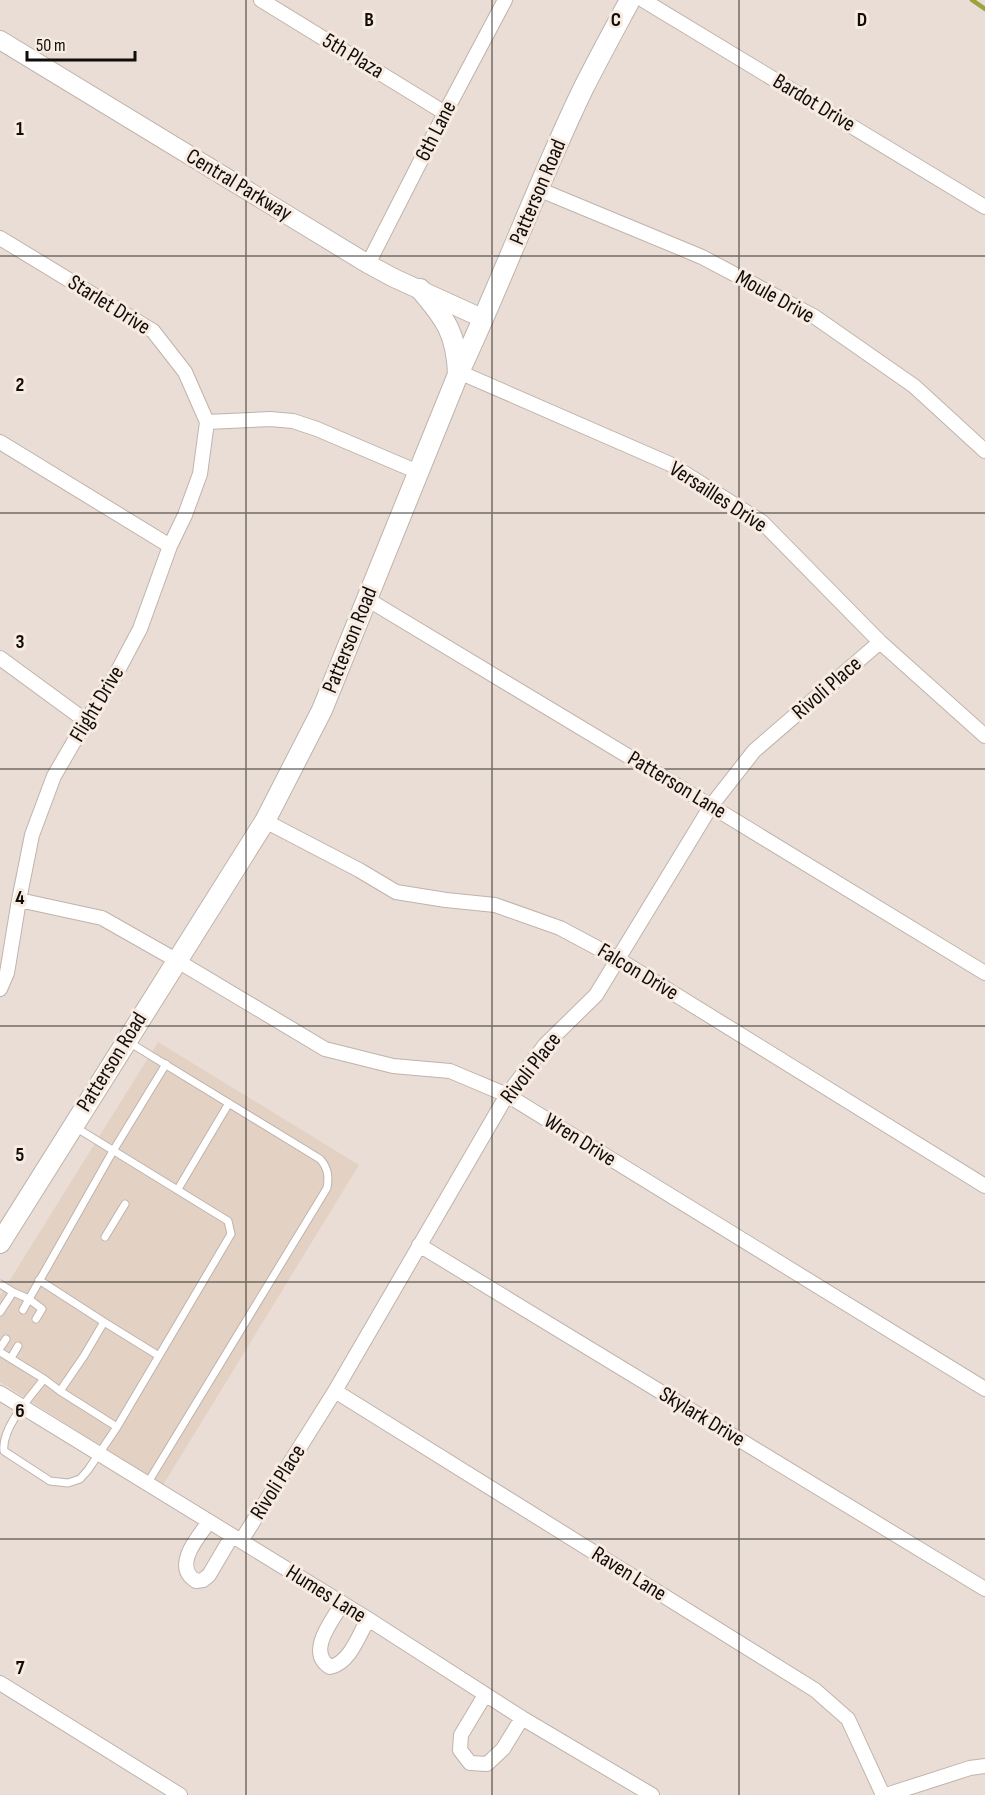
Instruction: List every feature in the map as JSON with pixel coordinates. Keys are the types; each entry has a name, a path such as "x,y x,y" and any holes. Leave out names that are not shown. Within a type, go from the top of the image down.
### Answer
{"main road":[{"name":"Patterson Road","path":"2,1235 265,821 322,710 418,472 538,189 583,89 630,0"},
{"path":"420,289 449,326 457,354 459,374"}],"street":[{"name":"5th Plaza","path":"261,0 445,113"},
{"name":"6th Lane","path":"368,264 505,0"},
{"name":"Bardot Drive","path":"643,0 985,207"},
{"name":"Central Parkway","path":"0,40 368,264 484,319"},
{"name":"Moule Drive","path":"538,189 702,257 815,317 914,386 985,451"},
{"name":"Starlet Drive","path":"0,238 153,331 185,372 207,422"},
{"name":"Versailles Drive","path":"459,374 670,464 762,522 880,642 985,736"},
{"path":"207,422 270,418 293,421 418,472"},
{"name":"Flight Drive","path":"0,989 7,974 32,835 54,776 115,676 140,629 170,546 185,515 200,474 207,422"},
{"path":"0,442 170,546"},
{"name":"Patterson Lane","path":"367,599 985,973"},
{"name":"Rivoli Place","path":"209,1522 188,1552 186,1561 190,1578 196,1581 203,1580 208,1575 237,1539 334,1391 507,1095 545,1045 596,995 711,806 754,751 880,642"},
{"path":"0,658 86,721"},
{"name":"Falcon Drive","path":"265,821 396,891 446,900 495,905 560,928 618,959 985,1186"},
{"name":"Wren Drive","path":"19,900 102,918 325,1049 393,1066 450,1071 507,1095 985,1389"},
{"name":"Skylark Drive","path":"419,1245 984,1587"},
{"name":"Raven Lane","path":"334,1391 815,1690 848,1719 884,1795"},
{"name":"Humes Lane","path":"0,1393 368,1619 522,1718 652,1795"},
{"path":"342,1604 321,1642 319,1652 321,1659 330,1667 337,1666 345,1659 368,1619"},
{"path":"0,1683 180,1795"},
{"path":"485,1695 461,1735 460,1750 470,1763 487,1764 503,1749 522,1718"},
{"path":"884,1795 969,1768 985,1766"}],"lane":[{"path":"126,1041 320,1159 327,1167 328,1181 327,1188 147,1484"},
{"path":"23,1310 113,1151 166,1064"},
{"path":"178,1189 230,1104"},
{"path":"44,1379 22,1407 4,1437 4,1451 51,1481 68,1483 80,1479 88,1470 117,1427 231,1234 228,1221 73,1126"},
{"path":"105,1237 125,1204"},
{"path":"39,1280 159,1356"},
{"path":"0,1284 29,1299 42,1309 36,1319"},
{"path":"0,1312 13,1292"},
{"path":"60,1391 104,1322"},
{"path":"6,1339 0,1350 117,1427"},
{"path":"11,1358 18,1346"}],"shaded area":[{"path":"158,1042 359,1165 163,1485 0,1382 0,1296"}],"waterway":[{"path":"972,0 985,9"}]}
